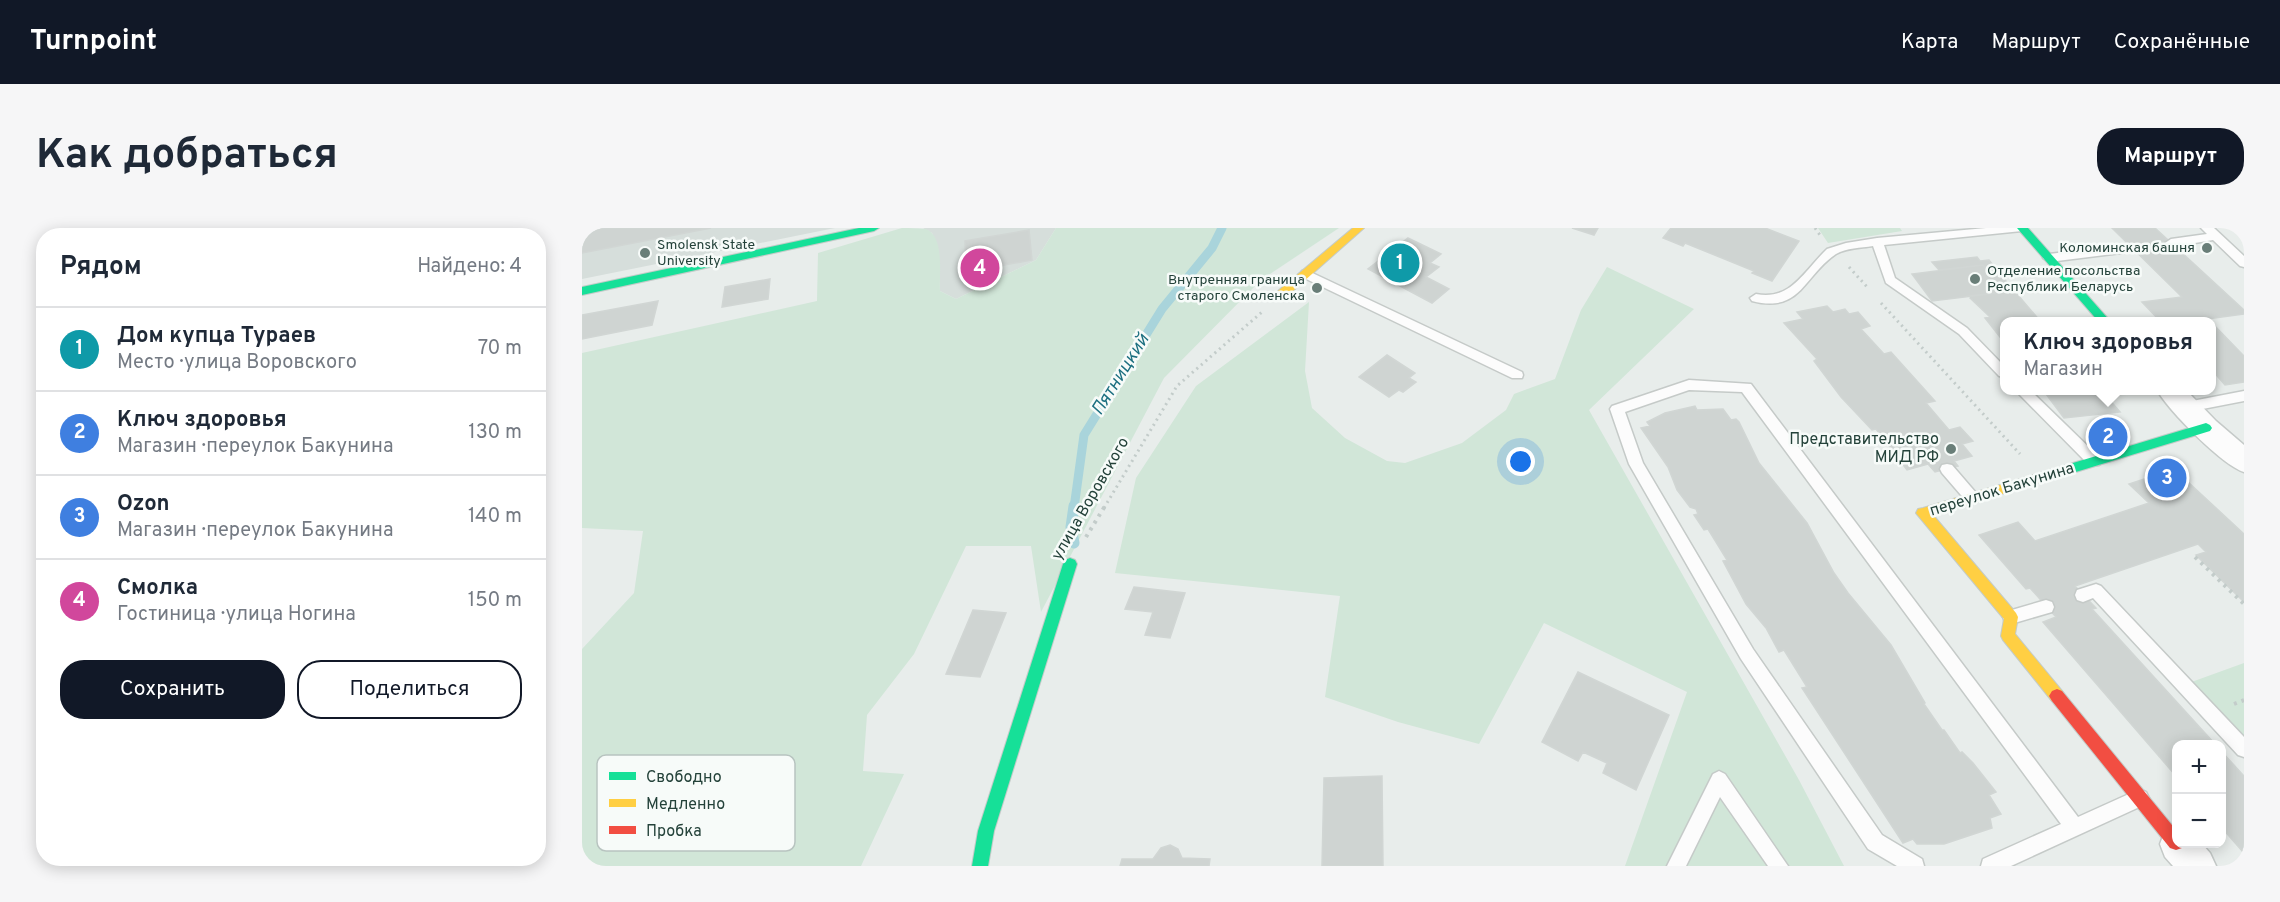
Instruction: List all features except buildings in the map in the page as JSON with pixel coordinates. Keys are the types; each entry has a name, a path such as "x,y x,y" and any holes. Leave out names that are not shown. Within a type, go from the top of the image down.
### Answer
{"street":[{"path":"582,291 874,228"},
{"path":"1282,294 1359,228"},
{"path":"2022,228 2102,317"},
{"path":"2179,399 2206,428 2244,461"},
{"name":"переулок Бакунина","path":"2011,617 1923,513 2206,428"},
{"name":"улица Воровского","path":"980,866 986,831 1070,564"},
{"path":"2011,617 2008,636 2172,837"},
{"path":"2181,848 2197,866"}],"lane":[{"path":"1899,228 1908,239"},
{"path":"1756,298 1766,301 1791,296 1833,250 1877,242 2022,228"},
{"path":"2171,243 2211,232 2244,263"},
{"path":"1877,242 1890,280 1963,331 2000,370"},
{"path":"2049,258 2133,248"},
{"path":"1306,274 1517,375"},
{"path":"1916,866 1875,842 1747,654 1636,464 1617,409 1689,385 1746,387 2075,828"},
{"path":"2026,395 2094,461"},
{"path":"2179,399 2244,396"},
{"path":"1947,469 1972,498"},
{"path":"2083,595 2096,591 2244,748"},
{"path":"2011,617 2046,607"},
{"path":"1676,866 1719,780 1779,866"},
{"path":"1990,866 2140,798"}],"path":[{"path":"1815,228 2041,477"},
{"name":"улица Воровского","path":"1070,564 1177,386 1282,294"},
{"path":"2195,556 2244,604"},
{"path":"2234,704 2244,700"}],"shaded area":[{"name":"Smolensk State University","path":"582,228 835,228 582,279"},
{"path":"923,228 1056,228 1036,260 956,299 940,291 938,247 932,233"}],"green space":[{"path":"902,228 926,229 932,233 939,248 940,291 956,299 1036,260 1056,228 1339,228 1261,280 1164,378 1041,612 1031,546 966,546 914,654 867,715 863,771 904,774 861,866 582,866 582,649 634,593 643,531 582,528 582,353 817,301 818,253"},
{"path":"1818,228 1900,228 1902,231 1828,243"},
{"path":"1607,267 1694,309 1589,410 1799,780 1844,866 1625,866 1687,692 1544,623 1479,744 1398,722 1325,697 1340,596 1115,573 1136,478 1196,386 1309,302 1305,371 1312,408 1345,438 1387,461 1405,463 1462,443 1506,410 1514,394 1555,379 1581,310"},
{"path":"2244,663 2244,749 2186,684"}],"waterway":[{"name":"Пятницкий","path":"1074,508 1084,435 1162,309 1212,248 1222,228"},
{"name":"Пятницкий","path":"1074,506 1071,527 1074,543"}],"traffic: fast":[{"path":"582,291 874,228"},
{"path":"2022,228 2102,317"},
{"path":"2043,477 2206,428"},
{"path":"980,866 986,831 1070,564"}],"traffic: slow":[{"path":"1282,294 1359,228"},
{"path":"2043,477 1923,513 2011,617 2008,636 2057,696"}],"traffic: jam":[{"path":"2057,696 2172,837"}],"place":[{"name":"Коломинская башня","path":"2207,248"},
{"name":"Smolensk State University","path":"645,253"},
{"name":"Дом купца Тураев","path":"1400,263"},
{"name":"Смолка","path":"980,268"},
{"name":"Отделение посольства Республики Беларусь","path":"1975,279"},
{"name":"Внутренняя граница старого Смоленска","path":"1317,288"},
{"name":"Ключ здоровья","path":"2108,437"},
{"name":"Представительство МИД РФ","path":"1951,449"},
{"name":"Ozon","path":"2167,478"}]}
